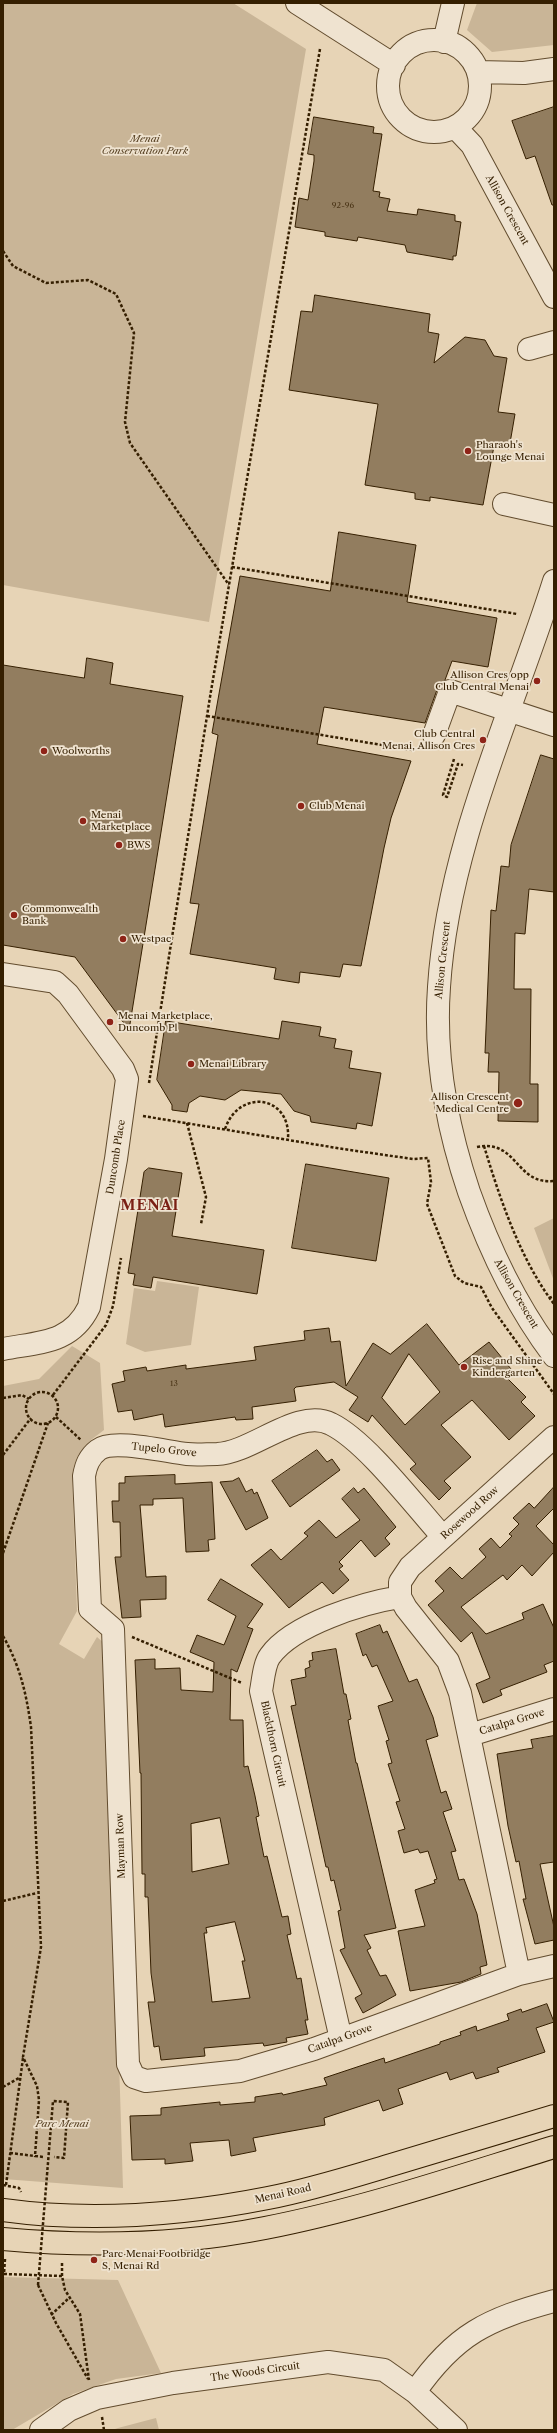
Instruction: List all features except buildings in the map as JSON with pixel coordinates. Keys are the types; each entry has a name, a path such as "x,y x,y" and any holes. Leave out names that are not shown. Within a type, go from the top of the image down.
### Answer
{"main road":[{"name":"Menai Road","path":"3,2210 61,2215 110,2216 188,2211 269,2198 335,2181 554,2116"},
{"path":"4,2249 53,2244 110,2244 192,2239 264,2229 349,2208 554,2147"}],"street":[{"path":"297,3 394,65"},
{"path":"444,42 453,3"},
{"path":"432,40 444,42 462,49 474,64 478,72 480,88 477,104 464,122 455,127 443,132 430,132 418,129 397,114 391,102 388,90 394,65 401,55 421,43 432,40"},
{"path":"478,72 524,73 554,70"},
{"name":"Allison Crescent","path":"455,127 472,145 554,297"},
{"path":"529,349 554,342"},
{"path":"504,504 554,515"},
{"name":"Allison Crescent","path":"554,581 471,822 450,906 439,988 439,1049 447,1108 463,1174 477,1215 501,1272 530,1321 554,1356"},
{"path":"434,735 450,691 509,712 554,725"},
{"name":"Duncomb Place","path":"3,974 55,982 68,994 123,1069 127,1079 116,1159 89,1307 82,1321 70,1332 51,1340 3,1349"},
{"name":"Tupelo Grove","path":"98,1449 114,1445 188,1454 223,1454 297,1424 311,1420 330,1423 347,1434 376,1462 442,1537"},
{"name":"Rosewood Row","path":"400,1597 400,1582 410,1567 554,1437"},
{"path":"98,1449 87,1462 84,1476 90,1609 114,1629"},
{"path":"400,1597 406,1608 448,1661 460,1693 519,1974"},
{"name":"Blackthorn Circuit","path":"341,2039 261,1691 270,1657 287,1637 339,1613 377,1601 400,1597"},
{"name":"Mayman Row","path":"114,1629 128,2064"},
{"name":"Catalpa Grove","path":"470,1735 554,1709"},
{"name":"Catalpa Grove","path":"128,2064 134,2077 146,2081 240,2071 341,2039 519,1974 554,1966"},
{"path":"415,2392 445,2353 472,2332 515,2311 554,2301"},
{"name":"The Woods Circuit","path":"41,2430 69,2410 93,2389 173,2383 328,2362 384,2370 415,2392 456,2430"}],"path":[{"path":"148,1085 207,716 320,49"},
{"path":"3,250 13,266 46,283 88,280 116,294 134,333 125,422 130,443 229,586"},
{"path":"232,567 516,614"},
{"path":"207,716 412,750"},
{"path":"454,759 442,795 447,797 458,764 463,765"},
{"path":"225,1129 228,1119 238,1108 252,1102 262,1102 271,1105 285,1119 288,1128 288,1139"},
{"path":"142,1124 145,1108"},
{"path":"144,1116 413,1159 428,1158 431,1182 427,1204 456,1276 464,1283 481,1287 492,1308 554,1394"},
{"path":"188,1123 206,1197 201,1224"},
{"path":"470,1148 492,1145 508,1153 526,1173 543,1182 554,1181"},
{"path":"484,1146 492,1173 525,1255 549,1298 554,1304"},
{"path":"53,1395 92,1347 106,1325 113,1306 121,1253"},
{"path":"549,1298 554,1296"},
{"path":"3,1553 48,1423 56,1417 59,1407 53,1395 42,1391 32,1395 26,1409 31,1418 39,1423 48,1423"},
{"path":"3,1398 22,1395 29,1399"},
{"path":"56,1417 91,1448 98,1449"},
{"path":"3,1455 31,1418"},
{"path":"114,1629 261,1691"},
{"path":"3,1636 16,1660 26,1691 31,1726 37,1893 41,1947 19,2077 5,2185 19,2188 23,2197"},
{"path":"3,1901 37,1893"},
{"path":"23,2057 37,2086 39,2100 35,2156"},
{"path":"3,2087 19,2077"},
{"path":"54,2157 64,2158 68,2102 53,2101 38,2285 51,2315 93,2389"},
{"path":"10,2153 44,2156"},
{"path":"38,2198 53,2200"},
{"path":"4,2249 4,2274 62,2276"},
{"path":"62,2259 62,2276 70,2298 80,2314 93,2389 104,2430"},
{"path":"51,2315 70,2298"}],"green space":[{"name":"Menai Conservation Park","path":"3,3 233,3 306,49 209,622 3,585"},
{"path":"477,3 554,3 554,45 492,52 467,30"},
{"path":"554,1218 554,1281 534,1228"},
{"path":"157,1281 199,1287 191,1345 145,1352 126,1344 134,1288 155,1291"},
{"name":"Parc Menai","path":"72,1346 100,1363 104,1430 82,1449 76,1460 72,1475 77,1611 59,1644 84,1659 97,1637 106,1645 123,2188 3,2179 3,1386 39,1379"},
{"path":"3,2277 118,2280 161,2373 116,2379 73,2394 12,2430 3,2430"},
{"path":"156,2418 159,2430 112,2430 118,2428"}],"place":[{"name":"Pharaoh's Lounge Menai","path":"468,451"},
{"name":"Allison Cres opp Club Central Menai","path":"537,681"},
{"name":"Club Central Menai, Allison Cres","path":"483,740"},
{"name":"Woolworths","path":"44,751"},
{"name":"Club Menai","path":"301,806"},
{"name":"Menai Marketplace","path":"83,821"},
{"name":"BWS","path":"119,845"},
{"name":"Commonwealth Bank","path":"14,915"},
{"name":"Westpac","path":"123,939"},
{"name":"Menai Marketplace, Duncomb Pl","path":"110,1022"},
{"name":"Menai Library","path":"191,1064"},
{"name":"Allison Crescent Medical Centre","path":"518,1103"},
{"name":"Rise and Shine Kindergarten","path":"464,1367"},
{"name":"Parc Menai Footbridge S, Menai Rd","path":"94,2260"}],"district":[{"name":"MENAI","path":"150,1206"}]}
